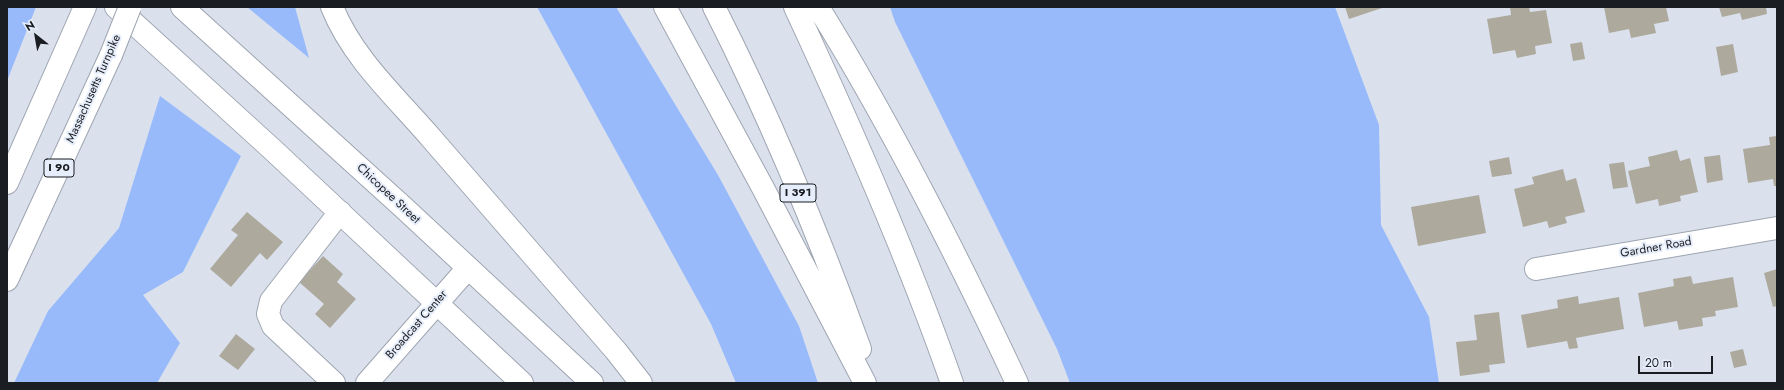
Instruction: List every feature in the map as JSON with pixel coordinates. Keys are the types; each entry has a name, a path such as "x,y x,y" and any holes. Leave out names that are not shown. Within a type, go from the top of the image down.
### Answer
{"main road":[{"path":"116,7 340,212 522,383"},
{"name":"Massachusetts Turnpike","path":"7,280 111,55 130,7"},
{"name":"Chicopee Street","path":"182,7 592,383"},
{"path":"332,7 350,44 368,67 408,110 616,351 641,383"},
{"path":"665,7 763,188 865,383"},
{"name":"I 391","path":"714,7 774,135 815,234 873,383"},
{"path":"795,7 834,90 886,210 934,332 952,383"},
{"path":"818,7 900,147 971,287 1017,383"},
{"path":"7,183 81,15"},
{"path":"334,383 272,326 268,314 271,301 340,212"},
{"name":"Gardner Road","path":"1536,269 1777,228"},
{"name":"Broadcast Center","path":"369,382 468,268"}],"shaded area":[{"path":"7,7 36,7 7,81"},
{"path":"247,7 295,7 309,58"},
{"path":"537,7 616,7 718,175 799,326 818,383 736,383 711,324"},
{"path":"890,7 1335,7 1379,125 1381,225 1429,317 1439,383 1070,383 1057,349 895,22"},
{"path":"160,96 241,156 183,272 143,295 180,343 157,383 14,383 48,311 119,228"}],"building":[{"path":"1345,7 1385,7 1349,19"},
{"path":"1510,7 1529,7 1530,12 1546,10 1552,43 1535,46 1536,54 1517,58 1515,50 1493,54 1487,19 1511,15"},
{"path":"1604,7 1666,7 1669,21 1654,24 1656,33 1631,38 1629,29 1609,33"},
{"path":"1719,7 1766,7 1767,14 1742,20 1740,13 1722,17"},
{"path":"1582,42 1585,59 1573,61 1570,44"},
{"path":"1733,44 1738,72 1721,76 1716,47"},
{"path":"1777,136 1777,186 1774,186 1773,179 1748,183 1743,149 1770,145 1769,137"},
{"path":"1677,150 1680,161 1690,158 1698,192 1680,196 1681,201 1659,206 1658,199 1636,204 1628,171 1650,166 1648,157"},
{"path":"1720,155 1723,180 1707,183 1704,157"},
{"path":"1509,157 1512,174 1492,177 1489,161"},
{"path":"1624,162 1628,187 1613,189 1609,164"},
{"path":"1563,169 1566,181 1576,178 1585,212 1565,217 1567,223 1549,228 1547,221 1523,227 1514,189 1534,184 1532,177"},
{"path":"1479,195 1486,233 1418,246 1411,207"},
{"path":"247,212 283,242 267,260 260,253 231,287 210,269 238,235 231,230"},
{"path":"323,256 343,274 337,282 356,299 330,328 315,314 324,304 299,282"},
{"path":"1777,269 1777,306 1773,307 1764,273"},
{"path":"1691,276 1693,284 1733,277 1738,307 1715,311 1716,316 1702,318 1703,326 1679,330 1677,321 1644,327 1638,293 1674,286 1673,279"},
{"path":"1578,296 1579,304 1619,297 1624,329 1576,338 1578,348 1569,349 1567,341 1527,348 1521,315 1558,308 1557,300"},
{"path":"1499,312 1505,363 1489,365 1490,372 1460,376 1456,342 1477,340 1474,315"},
{"path":"236,334 255,349 238,370 219,356"},
{"path":"1743,349 1747,365 1734,368 1730,352"}]}
